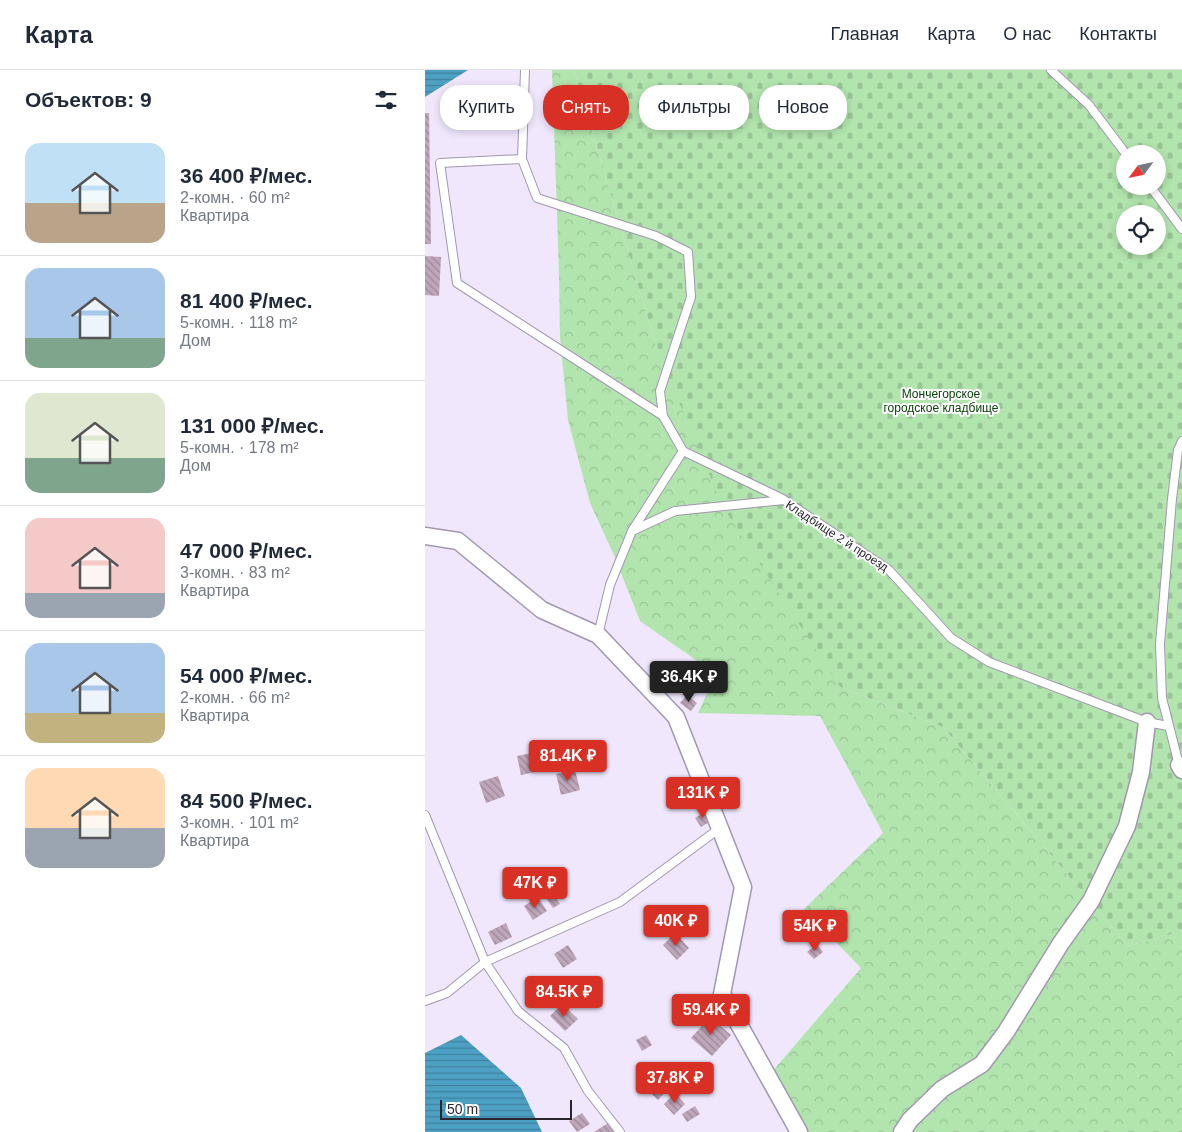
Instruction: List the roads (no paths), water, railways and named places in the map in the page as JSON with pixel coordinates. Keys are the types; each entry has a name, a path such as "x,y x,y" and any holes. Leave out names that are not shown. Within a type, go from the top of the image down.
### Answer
{"street":[{"path":"425,536 458,541 542,610 598,635 676,717 743,887 722,994 799,1132"},
{"path":"902,1132 910,1120 942,1089 982,1064 1006,1032 1061,943 1091,901 1127,826 1141,772 1147,722"}],"lane":[{"path":"525,70 522,159 537,198 656,236 688,252 691,297 661,392 663,416 683,451 785,500"},
{"path":"1051,70 1089,105 1119,145"},
{"path":"522,159 440,163 457,283 663,416"},
{"path":"1157,195 1182,229"},
{"path":"1181,767 1161,698 1160,644 1172,499 1178,450 1182,441"},
{"path":"598,635 610,585 632,531 683,451"},
{"name":"Кладбище 2 й проезд","path":"632,531 675,511 785,500 889,570 951,638 989,662 1147,722 1168,726"},
{"path":"425,815 485,962 518,1011 564,1048 588,1091 620,1132"},
{"path":"425,1001 447,993 485,962 620,902 720,828"}],"water":[{"path":"425,70 468,70 444,85 440,85 440,88 425,97"},
{"path":"461,1035 521,1088 542,1132 425,1132 425,1053"}],"park label":[{"name":"Мончегорское городское кладбище","path":"941,401"}]}
